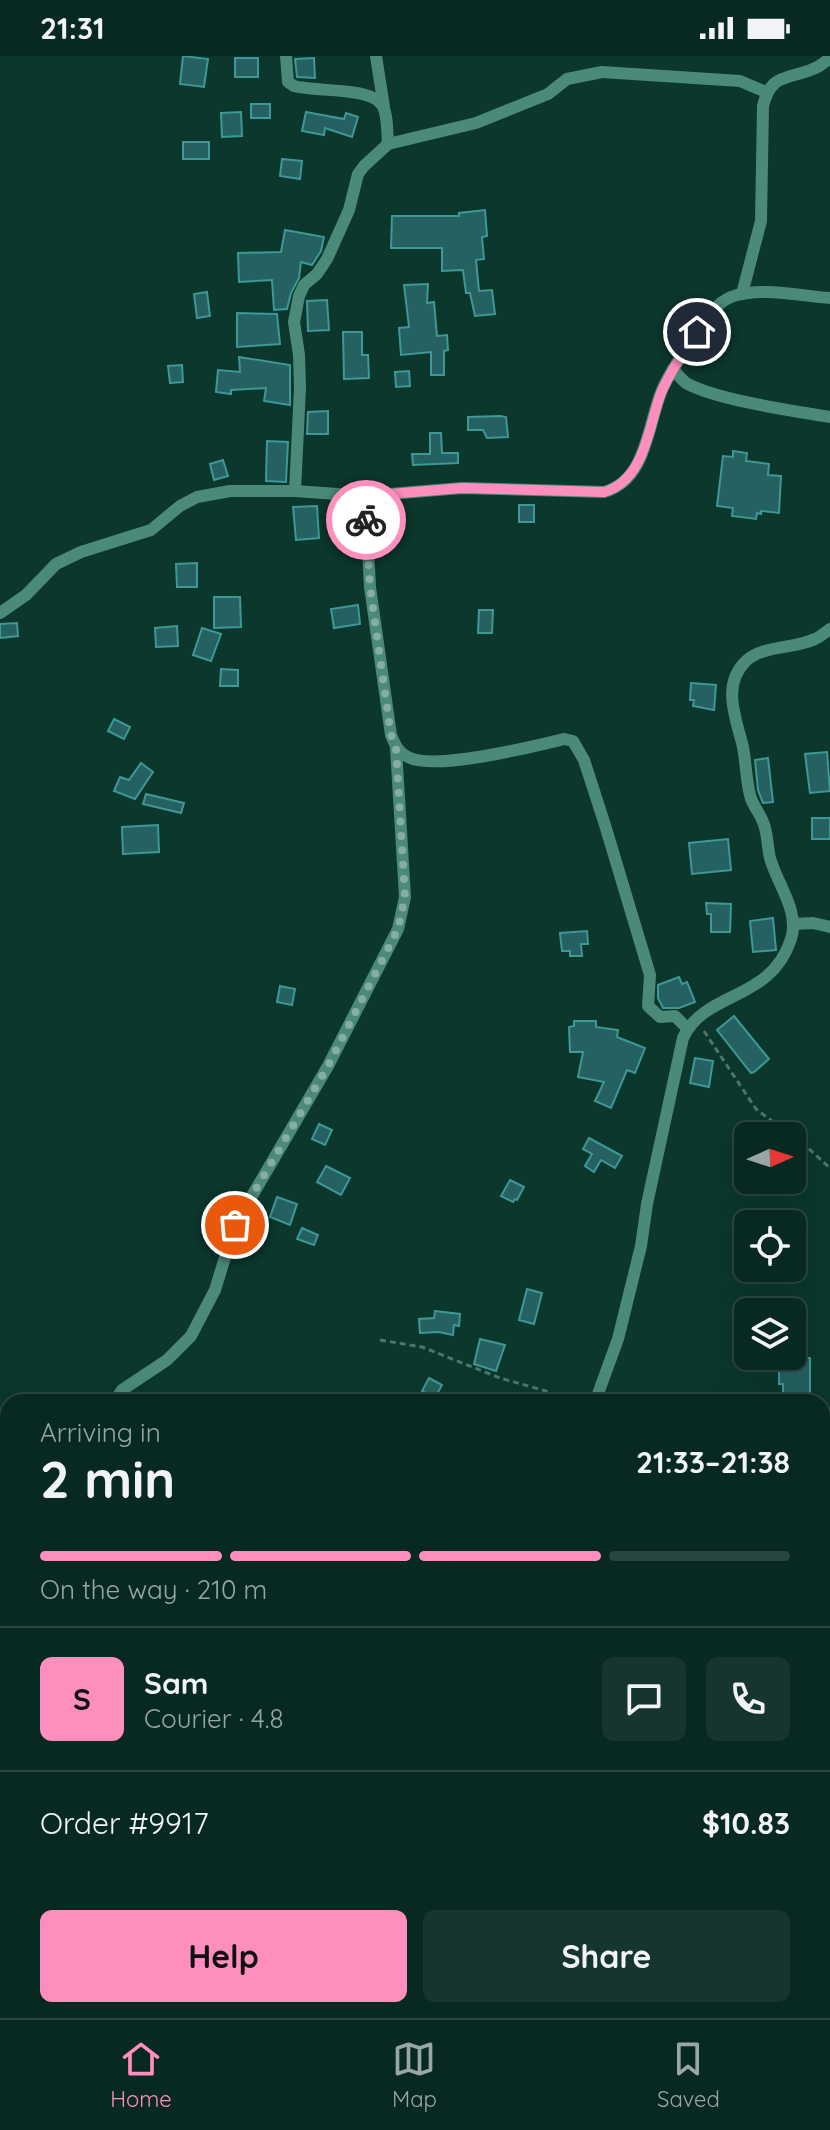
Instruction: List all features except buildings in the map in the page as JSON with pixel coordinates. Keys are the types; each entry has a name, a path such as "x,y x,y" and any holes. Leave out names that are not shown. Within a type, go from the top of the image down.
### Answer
{"street":[{"path":"286,56 288,82 294,86 363,94 376,99 384,107"},
{"path":"376,56 388,144"},
{"path":"742,294 761,221 763,106 766,92 778,79 815,69 830,58"},
{"path":"295,491 300,388 294,322 299,296 304,285 317,274 327,259 349,210 358,174 388,144 476,123 548,94 567,79 582,74 602,72 740,81 766,92"},
{"path":"0,613 26,595 56,564 81,552 151,530 180,506 197,497 230,491 295,491 365,496 462,488 604,492 618,488 637,467 662,391 673,369 710,314 728,298 742,294 830,298"},
{"path":"673,369 683,381 705,390 830,417"},
{"path":"119,1394 167,1360 191,1336 215,1290 235,1225 328,1066 398,929 405,897 396,748 391,735 370,587 365,496"},
{"path":"598,1394 618,1339 641,1246 647,1204 683,1038 691,1023 754,987 780,963 792,938 793,924 771,859 763,822 750,798 743,746 733,709 733,679 748,658 814,640 830,629"},
{"path":"396,748 410,758 450,761 564,739 573,741 584,760 650,975 648,1006 660,1017 675,1016 691,1023"},
{"path":"793,924 813,923 830,927"}],"path":[{"path":"691,1023 756,1109 830,1168"},
{"path":"380,1340 422,1347 500,1378 552,1394"}],"way so far":[{"path":"235,1225 328,1066 379,970 398,929 405,897 396,748 391,735 370,587 366,520"}],"route":[{"path":"366,520 365,496 462,488 604,492 618,488 637,467 662,391 697,332"}]}
